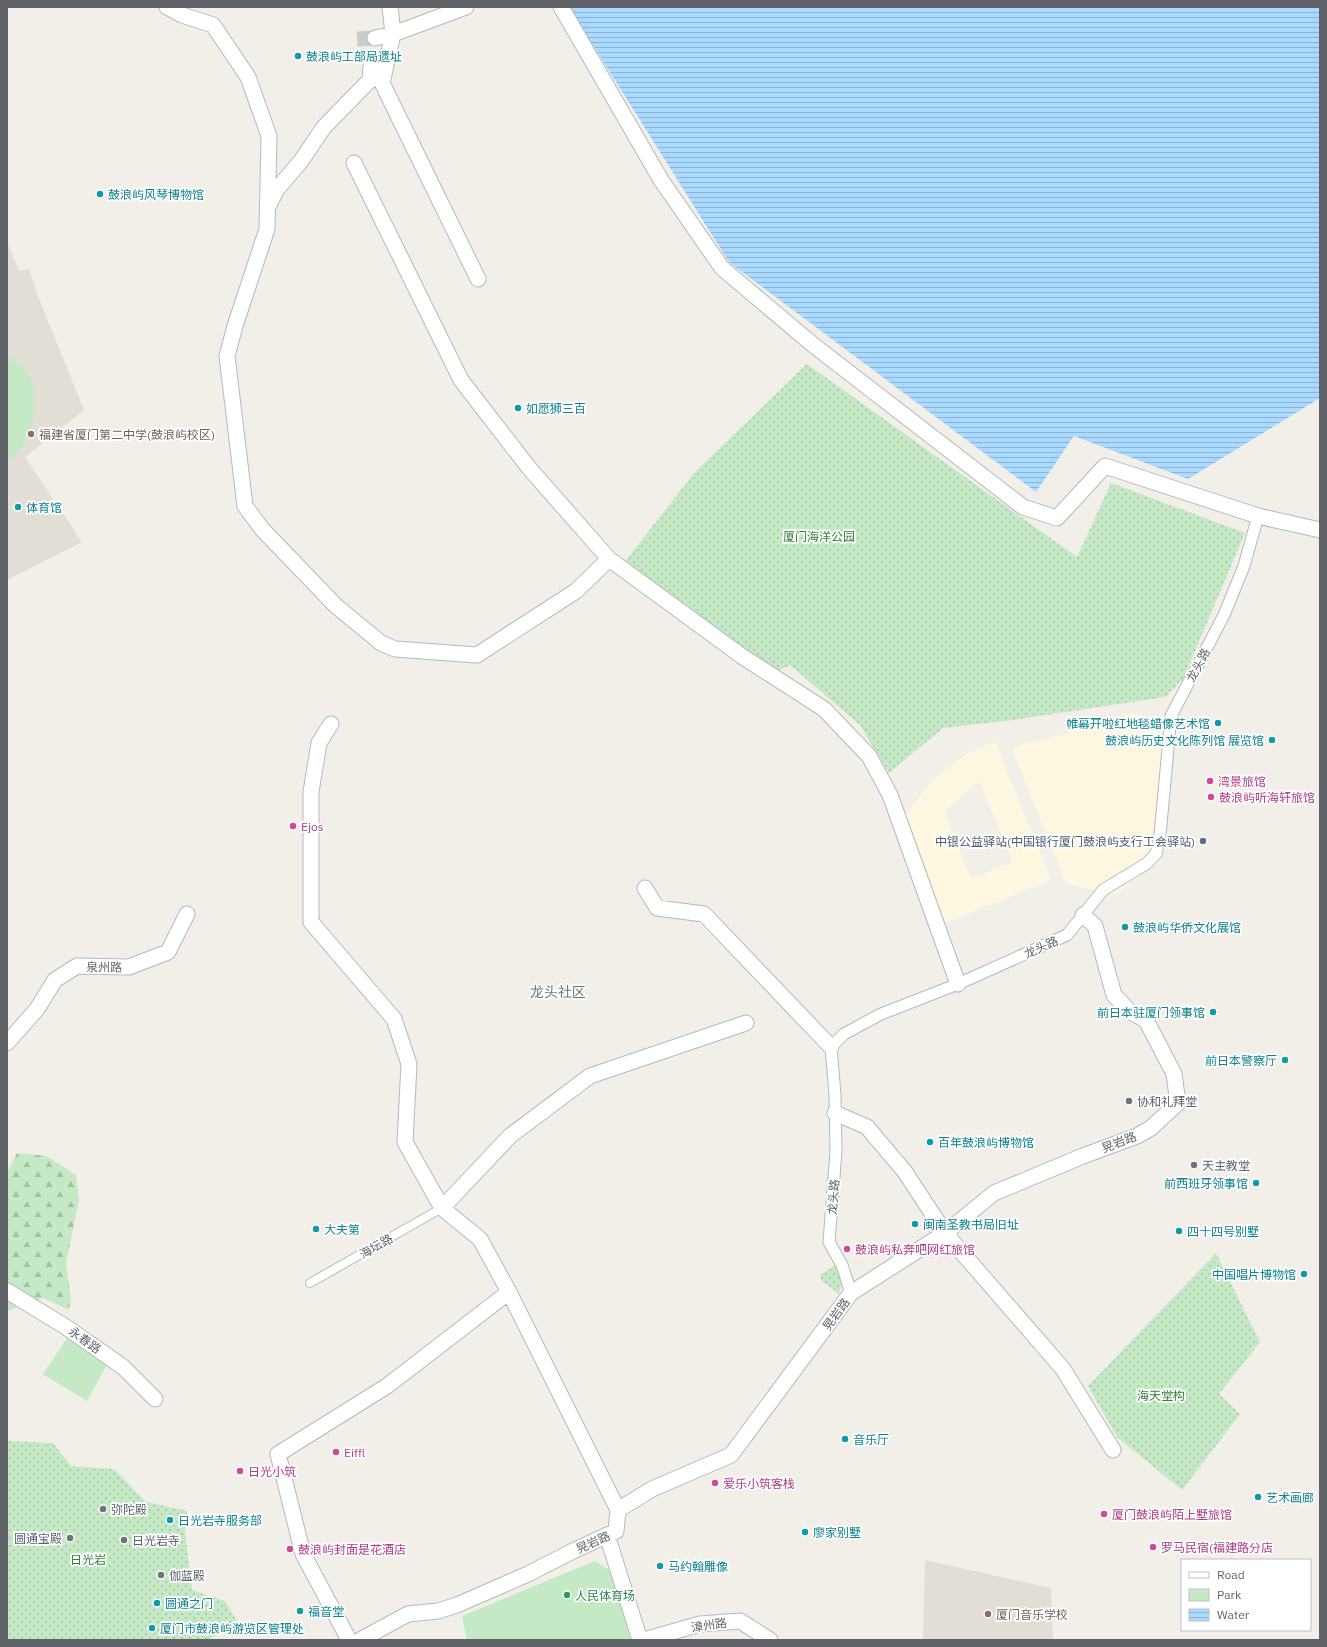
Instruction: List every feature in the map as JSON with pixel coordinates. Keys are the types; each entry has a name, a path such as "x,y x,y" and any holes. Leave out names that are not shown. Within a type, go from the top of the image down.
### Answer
{"street":[{"path":"168,7 182,15 213,25 248,77 269,136 268,230 235,326 227,356 245,506 262,530 336,606 381,643 396,649 477,655 576,591 609,559"},
{"path":"390,7 393,34 382,83 478,280"},
{"path":"375,38 393,34 466,7"},
{"path":"561,7 661,180 722,268 812,344 1023,507 1057,518 1105,466 1258,516 1320,530"},
{"path":"268,207 277,189 301,161 324,127 370,80 371,66"},
{"path":"354,163 461,380 529,468 609,559 743,657 824,709 869,756 890,795 958,984"},
{"name":"龙头路","path":"851,1293 842,1265 829,1242 836,1151 835,1096 831,1047 844,1034 881,1014 958,984 1068,935 1103,890 1146,864 1156,854 1160,835 1170,716 1224,615 1244,566 1258,516"},
{"path":"331,724 318,743 312,780 311,922 394,1018 409,1064 405,1142 442,1208 480,1240 509,1292 618,1510"},
{"path":"645,888 657,908 704,914 831,1047"},
{"name":"泉州路","path":"7,1043 37,1009 55,980 77,966 129,967 168,952 187,914"},
{"name":"晃岩路","path":"360,1640 408,1614 438,1611 457,1605 528,1574 616,1531 618,1510 652,1489 731,1455 851,1293 945,1233 994,1193 1083,1156 1137,1136 1151,1128 1178,1103 1174,1074 1146,1020 1129,1012 1114,995 1095,926 1083,915"},
{"path":"442,1208 510,1136 590,1076 746,1023"},
{"path":"835,1113 867,1127 905,1172 945,1233 1063,1369 1113,1450"},
{"name":"永春路","path":"7,1291 66,1327 122,1367 155,1399"},
{"path":"349,1640 303,1554 278,1454 387,1386 509,1292"},
{"path":"607,1535 640,1640"},
{"name":"漳州路","path":"644,1640 700,1624 740,1621 770,1640"}],"lane":[{"name":"海坛路","path":"310,1283 442,1208"}],"shaded area":[{"name":"福建省厦门第二中学(鼓浪屿校区)","path":"7,241 19,271 29,269 37,294 84,410 25,457 82,542 7,580"},
{"path":"1131,713 1163,720 1178,720 1161,861 1114,895 1066,883 1013,751 1021,743 1046,740"},
{"path":"995,742 1051,880 945,923 905,816 933,779 968,753","holes":["979,781 1013,862 971,879 945,812"]},
{"name":"厦门音乐学校","path":"925,1560 1051,1588 1053,1640 923,1640"}],"green space":[{"path":"7,357 21,366 29,375 34,389 35,401 32,425 28,436 22,447 7,462"},
{"name":"厦门海洋公园","path":"807,364 1077,557 1111,483 1245,533 1183,679 1165,697 1013,720 943,728 889,773 860,725 790,665 774,673 624,563 695,472"},
{"path":"17,1153 46,1156 76,1175 79,1200 66,1263 71,1298 69,1310 43,1298 7,1311 7,1173"},
{"name":"海天堂构","path":"1216,1253 1260,1342 1219,1394 1240,1414 1182,1490 1117,1437 1088,1386"},
{"path":"837,1264 842,1283 839,1294 822,1281 820,1275"},
{"path":"67,1338 108,1363 87,1401 43,1374"},
{"name":"日光岩","path":"7,1441 53,1443 71,1466 114,1469 146,1502 187,1511 185,1531 192,1590 225,1601 239,1624 207,1640 7,1640"},
{"name":"人民体育场","path":"595,1561 615,1574 633,1640 467,1640 462,1616"}],"water":[{"path":"569,7 1320,7 1320,398 1188,479 1074,436 1036,492 729,262"}],"tunnel":[{"path":"357,39 375,38"}],"place":[{"name":"鼓浪屿工部局遗址","path":"298,56"},
{"name":"鼓浪屿风琴博物馆","path":"100,194"},
{"name":"如愿狮三百","path":"518,408"},
{"name":"福建省厦门第二中学(鼓浪屿校区)","path":"31,434"},
{"name":"体育馆","path":"18,507"},
{"name":"帷幕开啦红地毯蜡像艺术馆","path":"1218,723"},
{"name":"鼓浪屿历史文化陈列馆 展览馆","path":"1272,740"},
{"name":"湾景旅馆","path":"1210,781"},
{"name":"鼓浪屿听海轩旅馆","path":"1211,797"},
{"name":"Ejos","path":"293,826"},
{"name":"中银公益驿站(中国银行厦门鼓浪屿支行工会驿站)","path":"1203,841"},
{"name":"鼓浪屿华侨文化展馆","path":"1125,927"},
{"name":"前日本驻厦门领事馆","path":"1213,1012"},
{"name":"前日本警察厅","path":"1285,1060"},
{"name":"协和礼拜堂","path":"1129,1101"},
{"name":"百年鼓浪屿博物馆","path":"930,1142"},
{"name":"天主教堂","path":"1194,1165"},
{"name":"前西班牙领事馆","path":"1256,1183"},
{"name":"闽南圣教书局旧址","path":"915,1224"},
{"name":"大夫第","path":"316,1229"},
{"name":"四十四号别墅","path":"1179,1231"},
{"name":"鼓浪屿私奔吧网红旅馆","path":"847,1249"},
{"name":"中国唱片博物馆","path":"1304,1274"},
{"name":"音乐厅","path":"845,1439"},
{"name":"Eiffl","path":"336,1452"},
{"name":"日光小筑","path":"240,1471"},
{"name":"爱乐小筑客栈","path":"715,1483"},
{"name":"艺术画廊","path":"1258,1497"},
{"name":"弥陀殿","path":"103,1509"},
{"name":"厦门鼓浪屿陌上墅旅馆","path":"1104,1514"},
{"name":"日光岩寺服务部","path":"170,1520"},
{"name":"廖家别墅","path":"805,1532"},
{"name":"圆通宝殿","path":"70,1538"},
{"name":"日光岩寺","path":"124,1540"},
{"name":"罗马民宿(福建路分店","path":"1153,1547"},
{"name":"鼓浪屿封面是花酒店","path":"290,1549"},
{"name":"马约翰雕像","path":"660,1566"},
{"name":"伽蓝殿","path":"161,1575"},
{"name":"人民体育场","path":"567,1595"},
{"name":"圆通之门","path":"157,1603"},
{"name":"福音堂","path":"300,1611"},
{"name":"厦门音乐学校","path":"988,1614"},
{"name":"厦门市鼓浪屿游览区管理处","path":"152,1628"}],"district":[{"name":"龙头社区","path":"558,992"}]}
